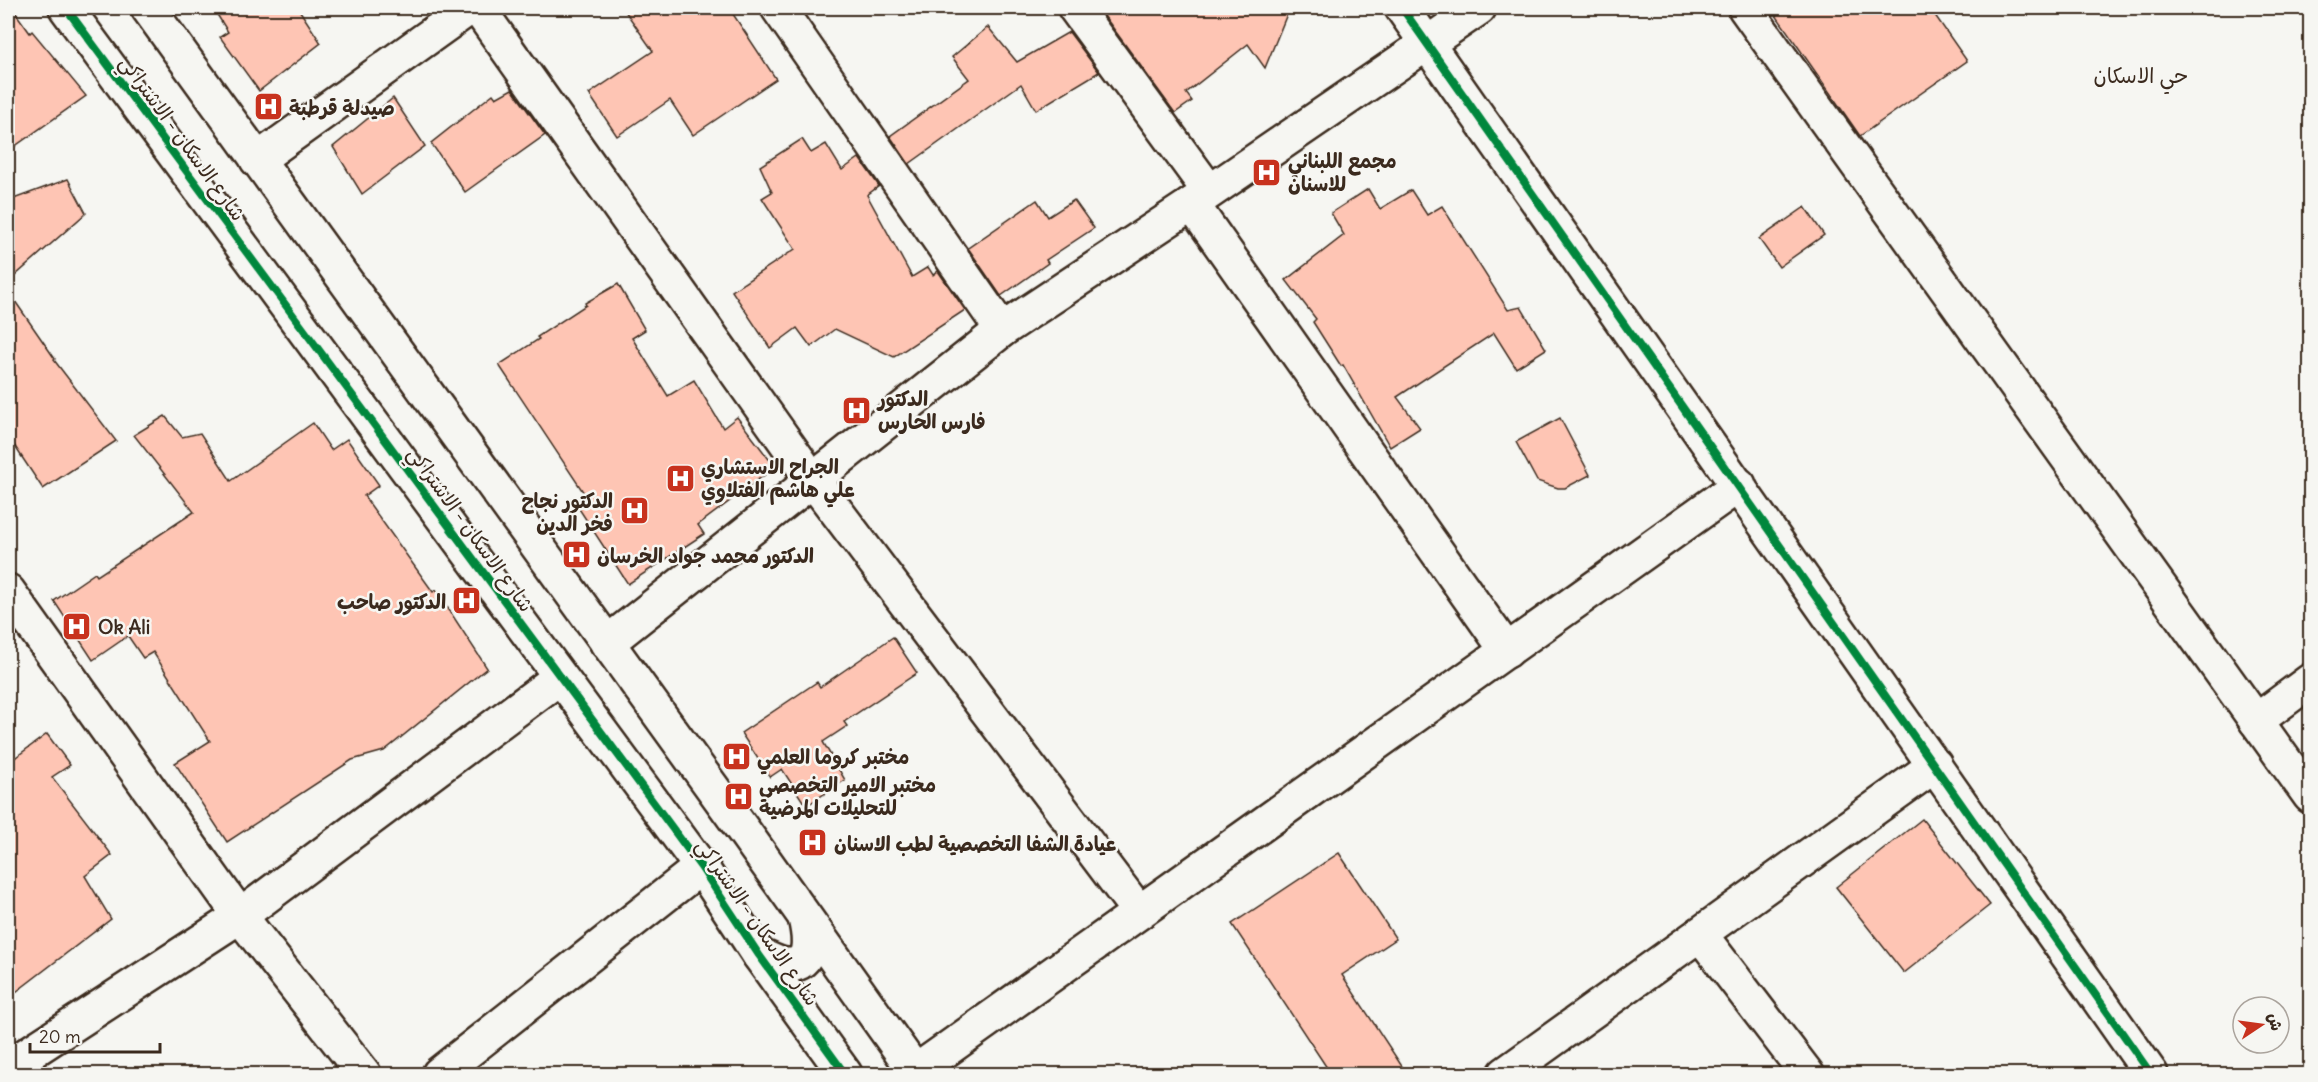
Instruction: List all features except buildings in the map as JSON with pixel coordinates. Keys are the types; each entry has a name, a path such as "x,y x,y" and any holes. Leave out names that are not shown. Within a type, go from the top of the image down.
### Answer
{"street":[{"name":"شارع الاسكان - الاشتراكي","path":"66,8 701,867 759,955 846,1074"},
{"name":"شارع الاسكان - الاشتراكي","path":"148,8 916,1073"},
{"path":"257,160 469,8"},
{"path":"478,8 812,479 1139,912"},
{"path":"778,8 1002,330"},
{"path":"1075,8 1507,651"},
{"path":"1402,8 2151,1074"},
{"path":"607,643 1002,330 1201,198 1479,8"},
{"path":"1744,8 2310,796"},
{"path":"916,1073 1739,485"},
{"path":"8,591 240,916 364,1074"},
{"path":"8,1067 240,916 560,677"},
{"path":"2256,722 2310,681"},
{"path":"1513,1072 1935,765"},
{"path":"439,1074 701,867"},
{"path":"759,955 786,965 803,959 810,943 805,918"},
{"path":"1700,934 1807,1074"}],"cycle path":[{"path":"66,8 701,867 759,955 845,1074"},
{"path":"1402,8 2151,1074"}],"place":[{"name":"صيدلة قرطبة","path":"268,107"},
{"name":"مجمع اللبناني للاسنان","path":"1267,172"},
{"name":"الدكتور فارس الحارس","path":"857,410"},
{"name":"الجراح الاستشاري علي هاشم الفتلاوي","path":"680,478"},
{"name":"الدكتور نجاح فخر الدين","path":"634,511"},
{"name":"الدكتور محمد جواد الخرسان","path":"576,555"},
{"name":"الدكتور صاحب","path":"467,601"},
{"name":"Ok Ali","path":"77,626"},
{"name":"مختبر كروما العلمي","path":"736,756"},
{"name":"مختبر الامير التخصصي للتحليلات المرضية","path":"738,796"},
{"name":"عيادة الشفا التخصصية لطب الاسنان","path":"813,843"}],"district":[{"name":"حي الاسكان","path":"2141,75"}]}
